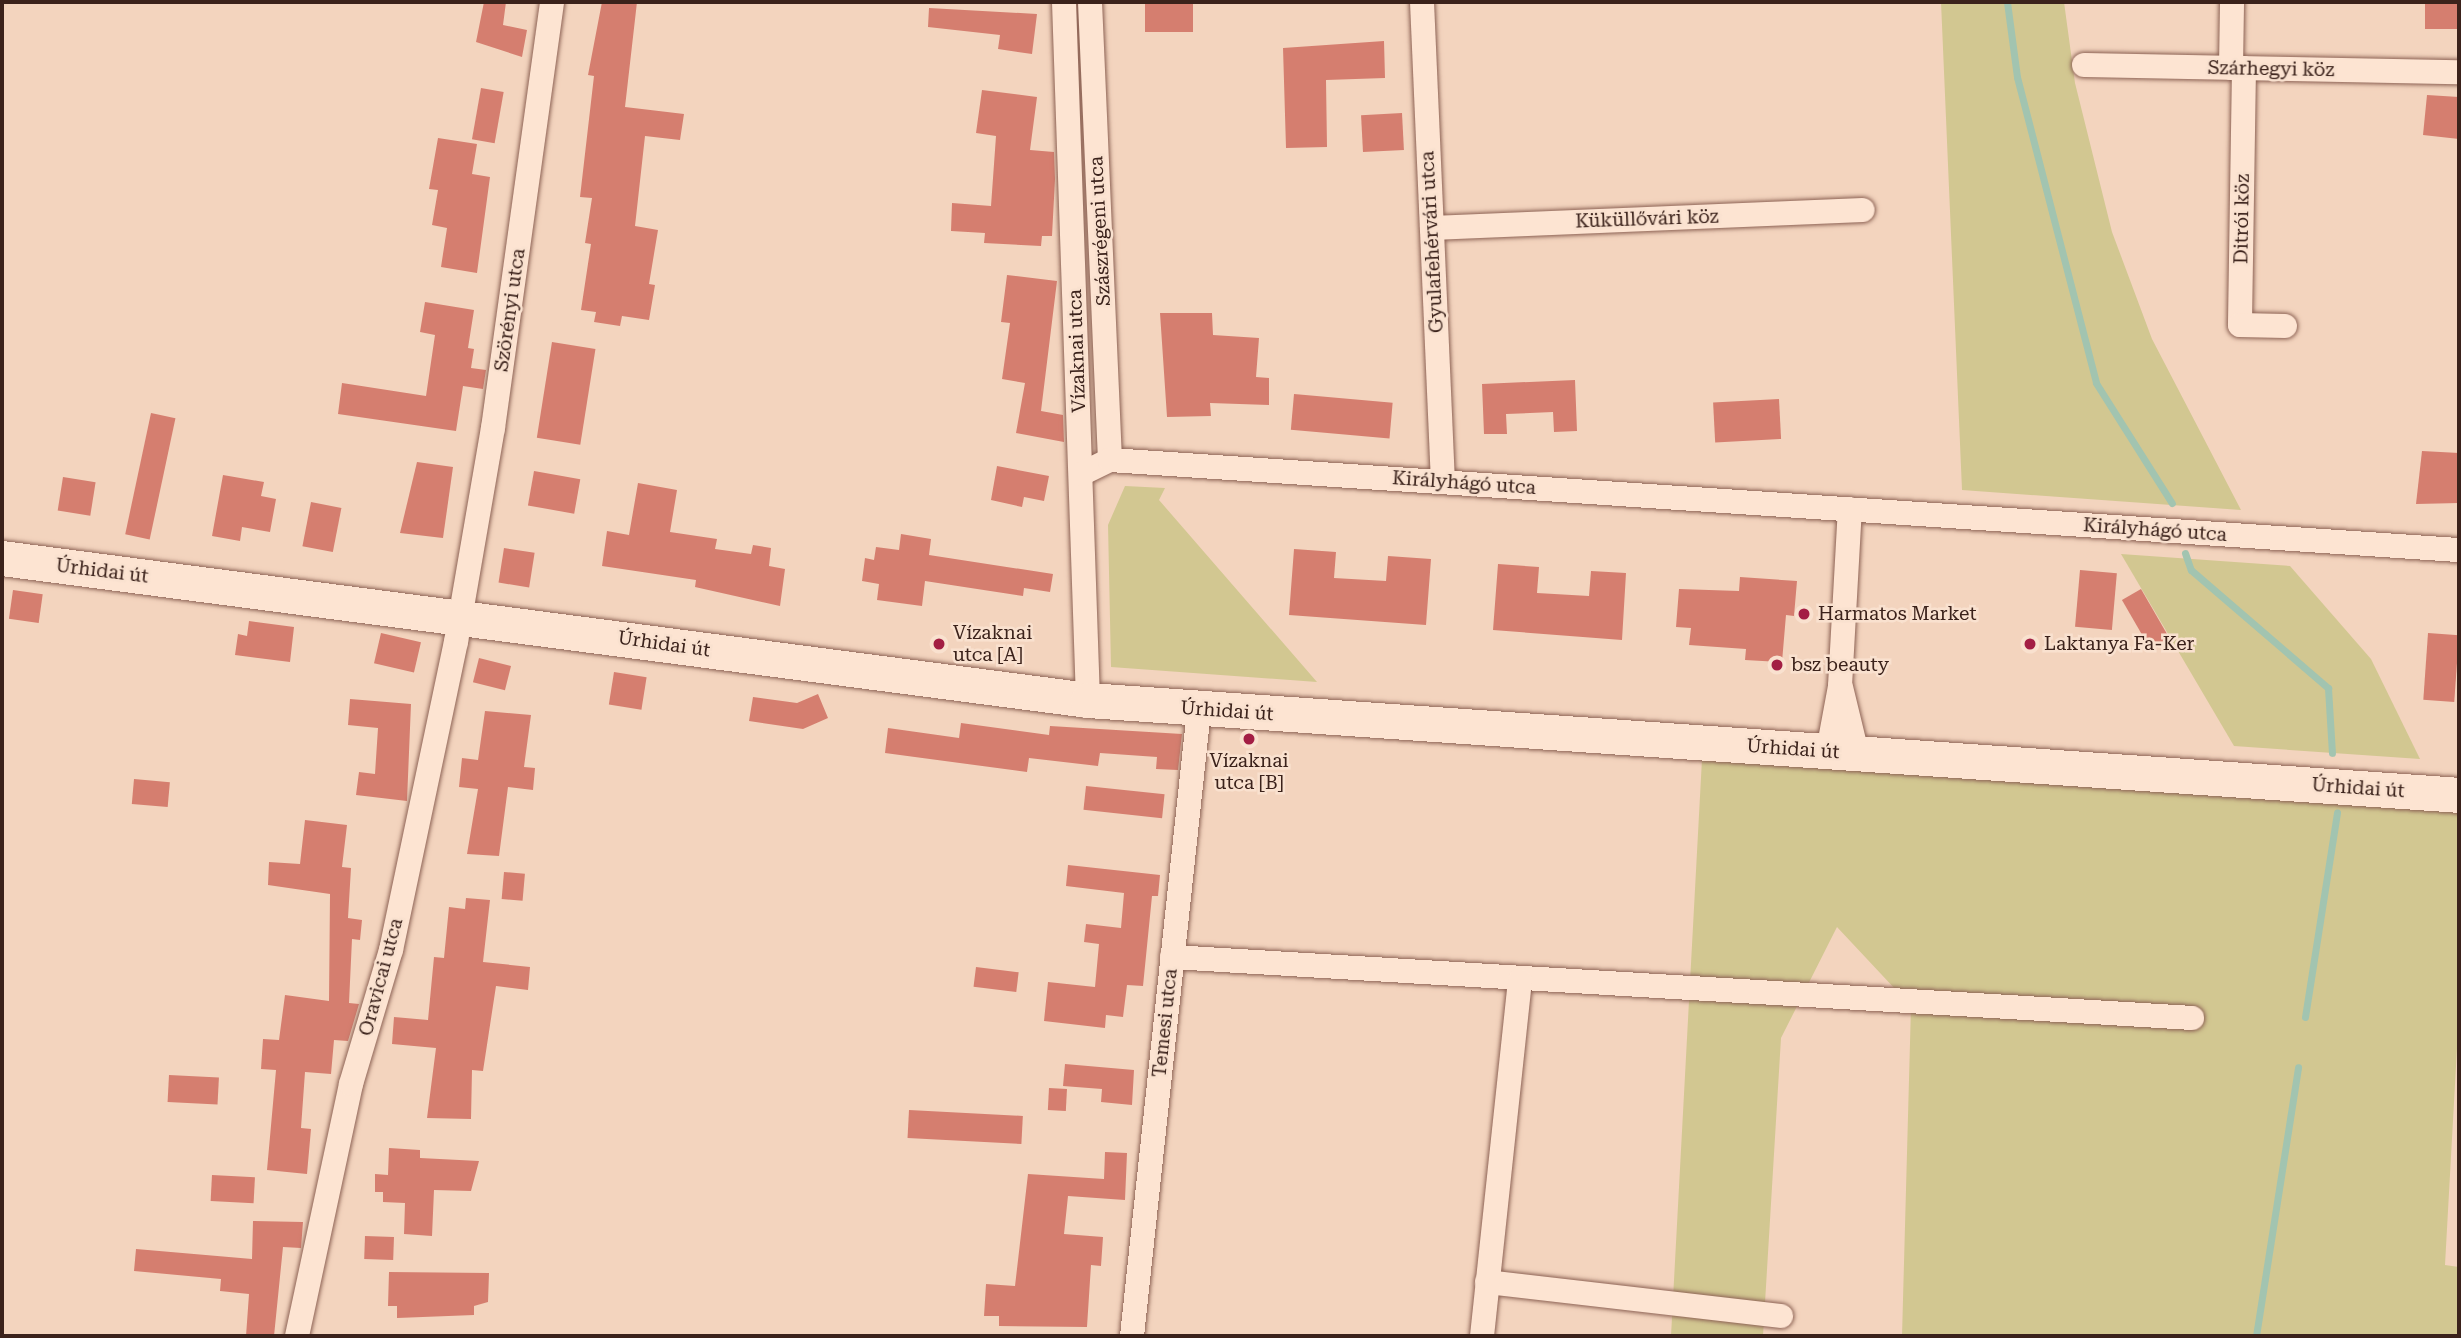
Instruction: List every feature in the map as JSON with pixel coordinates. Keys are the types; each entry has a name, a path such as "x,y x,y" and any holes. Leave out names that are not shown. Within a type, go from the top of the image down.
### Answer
{"main road":[{"name":"Úrhidai út","path":"2,558 1088,700 1199,710 2459,795"}],"street":[{"name":"Szörényi utca","path":"460,616 493,428 552,2"},
{"name":"Vízaknai utca","path":"1064,2 1088,700"},
{"name":"Szászrégeni utca","path":"1090,2 1110,460"},
{"name":"Gyulafehérvári utca","path":"1422,2 1443,482"},
{"path":"2232,2 2238,68"},
{"name":"Szárhegyi köz","path":"2084,65 2459,72"},
{"name":"Ditrói köz","path":"2238,68 2240,326 2285,326"},
{"name":"Küküllővári köz","path":"1432,228 1863,210"},
{"name":"Királyhágó utca","path":"1081,474 1110,460 2459,550"},
{"path":"1842,752 1840,686 1850,509"},
{"name":"Oravicai utca","path":"297,1336 351,1084 391,950 460,616"},
{"name":"Temesi utca","path":"1132,1336 1199,710"},
{"path":"1172,957 1520,981 2192,1017"},
{"path":"1482,1336 1520,981"},
{"path":"1488,1282 1781,1316"}],"shaded area":[{"path":"1941,2 2064,2 2075,83 2112,232 2152,339 2241,510 1962,490"},
{"path":"1125,486 1165,488 1159,500 1317,682 1111,667 1108,525"},
{"path":"2121,554 2290,566 2371,659 2420,759 2234,746"},
{"path":"1702,759 2459,810 2459,1012 2445,1265 2459,1267 2459,1336 1902,1336 1911,1006 1837,927 1781,1038 1763,1336 1671,1336"}],"building":[{"path":"484,2 506,2 503,25 527,30 522,57 476,42"},
{"path":"602,2 637,2 625,107 684,114 680,140 645,136 635,226 658,230 649,284 655,285 649,320 622,316 620,326 594,322 596,312 581,310 591,244 585,243 592,198 580,197 594,76 588,75"},
{"path":"1145,2 1193,2 1193,32 1145,32"},
{"path":"2425,2 2459,2 2459,29 2425,29"},
{"path":"929,8 1037,14 1032,54 998,49 1000,35 928,27"},
{"path":"1384,41 1385,78 1326,80 1327,147 1286,148 1283,48"},
{"path":"481,88 504,92 495,143 472,139"},
{"path":"982,90 1037,97 1030,150 1054,152 1055,179 1052,236 1042,236 1041,246 984,243 985,233 951,231 952,203 991,206 996,136 976,133"},
{"path":"2427,95 2459,97 2459,139 2423,135"},
{"path":"1402,113 1404,150 1363,152 1361,115"},
{"path":"438,138 477,144 472,174 490,177 477,273 441,267 447,228 432,225 438,190 429,189"},
{"path":"1007,275 1057,281 1041,411 1063,415 1064,442 1016,433 1025,383 1002,379 1010,323 1001,322"},
{"path":"425,302 474,310 468,348 474,349 471,368 486,370 483,389 463,386 456,431 338,414 342,383 426,396 435,335 420,332"},
{"path":"1160,313 1212,313 1213,335 1259,338 1256,377 1269,378 1269,405 1210,403 1211,416 1167,417"},
{"path":"552,342 595,349 580,445 537,438"},
{"path":"1575,380 1577,431 1554,432 1553,412 1506,414 1507,434 1484,434 1482,384"},
{"path":"1294,394 1393,403 1389,438 1291,430"},
{"path":"1779,399 1781,439 1715,442 1713,402"},
{"path":"151,413 175,418 150,539 125,534"},
{"path":"2422,451 2459,453 2459,503 2416,504"},
{"path":"417,462 453,467 443,538 400,533"},
{"path":"997,466 1049,476 1044,501 1024,497 1022,507 991,500"},
{"path":"534,471 580,479 574,514 528,505"},
{"path":"223,475 264,482 261,496 276,499 270,532 242,527 240,541 212,536"},
{"path":"63,477 96,482 90,516 58,511"},
{"path":"638,483 677,490 670,532 717,539 715,549 751,554 753,545 771,548 769,566 785,569 780,606 695,587 696,580 602,566 607,531 629,535"},
{"path":"311,502 341,508 333,552 302,546"},
{"path":"901,534 931,539 929,555 1053,574 1050,592 1024,588 1023,596 925,581 922,606 877,600 879,584 862,581 865,558 874,560 876,547 899,550"},
{"path":"504,548 535,553 529,587 499,583"},
{"path":"1294,549 1336,552 1334,578 1386,581 1388,556 1431,559 1426,625 1289,615"},
{"path":"1498,564 1539,567 1537,593 1589,596 1591,571 1626,573 1622,640 1493,630"},
{"path":"2080,570 2117,573 2112,630 2075,627"},
{"path":"1740,577 1797,581 1794,616 1786,615 1782,662 1745,660 1746,649 1689,645 1691,628 1676,627 1679,589 1739,591"},
{"path":"2141,589 2170,640 2151,651 2122,600"},
{"path":"13,590 43,594 39,623 9,619"},
{"path":"249,621 294,627 290,662 235,655 238,634 247,636"},
{"path":"381,633 421,642 414,672 374,663"},
{"path":"2428,633 2459,635 2454,702 2423,700"},
{"path":"479,658 511,666 505,690 473,682"},
{"path":"614,672 647,677 641,710 609,705"},
{"path":"818,694 828,718 803,729 749,721 753,697 797,703"},
{"path":"350,699 411,704 407,801 356,795 359,772 375,774 378,728 348,725"},
{"path":"485,711 531,715 524,767 535,768 533,790 508,787 499,856 467,854 478,789 459,787 462,758 478,760"},
{"path":"961,723 1049,735 1050,726 1182,734 1178,770 1156,769 1157,757 1100,753 1098,766 1029,758 1027,772 885,753 888,728 959,738"},
{"path":"134,779 170,782 168,807 132,804"},
{"path":"1086,786 1165,794 1162,818 1083,810"},
{"path":"305,820 347,825 342,867 351,868 348,918 362,920 360,940 352,939 349,1003 359,1004 348,1041 334,1040 331,1074 305,1072 301,1128 311,1129 307,1174 267,1170 276,1070 261,1069 263,1039 279,1040 285,995 329,1001 330,894 268,885 269,862 300,864"},
{"path":"1068,865 1160,875 1158,896 1152,896 1143,986 1127,985 1123,1017 1106,1015 1105,1028 1044,1021 1048,982 1095,987 1099,944 1084,942 1086,924 1121,928 1124,893 1066,886"},
{"path":"504,872 525,874 523,901 502,899"},
{"path":"466,898 490,900 483,962 530,967 528,990 496,986 483,1071 472,1070 471,1119 427,1118 436,1048 392,1044 394,1017 428,1020 434,957 444,958 449,907 465,909"},
{"path":"976,967 1019,972 1016,992 974,987"},
{"path":"1065,1064 1134,1070 1132,1105 1101,1102 1102,1089 1063,1086"},
{"path":"169,1075 219,1078 218,1105 168,1102"},
{"path":"1049,1088 1067,1089 1066,1111 1048,1110"},
{"path":"909,1110 1023,1116 1021,1144 908,1138"},
{"path":"389,1148 420,1150 420,1158 479,1161 471,1191 434,1190 432,1236 404,1234 405,1203 383,1202 383,1192 375,1192 375,1174 388,1175"},
{"path":"1105,1152 1127,1153 1125,1200 1068,1196 1064,1234 1103,1237 1101,1266 1091,1265 1087,1327 999,1326 999,1316 984,1316 986,1284 1015,1286 1028,1174 1104,1179"},
{"path":"212,1175 255,1177 254,1203 211,1201"},
{"path":"253,1221 303,1222 301,1248 283,1247 274,1336 246,1336 249,1294 220,1291 221,1279 134,1271 136,1249 252,1259"},
{"path":"365,1236 394,1237 393,1260 364,1259"},
{"path":"389,1272 489,1273 488,1302 474,1306 474,1315 397,1318 397,1306 388,1306"}],"waterway":[{"path":"2007,2 2017,77 2096,383 2172,503"},
{"path":"2185,553 2191,570 2328,688 2332,753"},
{"path":"2305,1017 2337,812"},
{"path":"2256,1336 2298,1067"}],"place":[{"name":"Harmatos Market","path":"1804,614"},
{"name":"Vízaknai utca [A]","path":"939,644"},
{"name":"Laktanya Fa-Ker","path":"2030,644"},
{"name":"bsz beauty","path":"1777,665"},
{"name":"Vízaknai utca [B]","path":"1249,739"}]}
